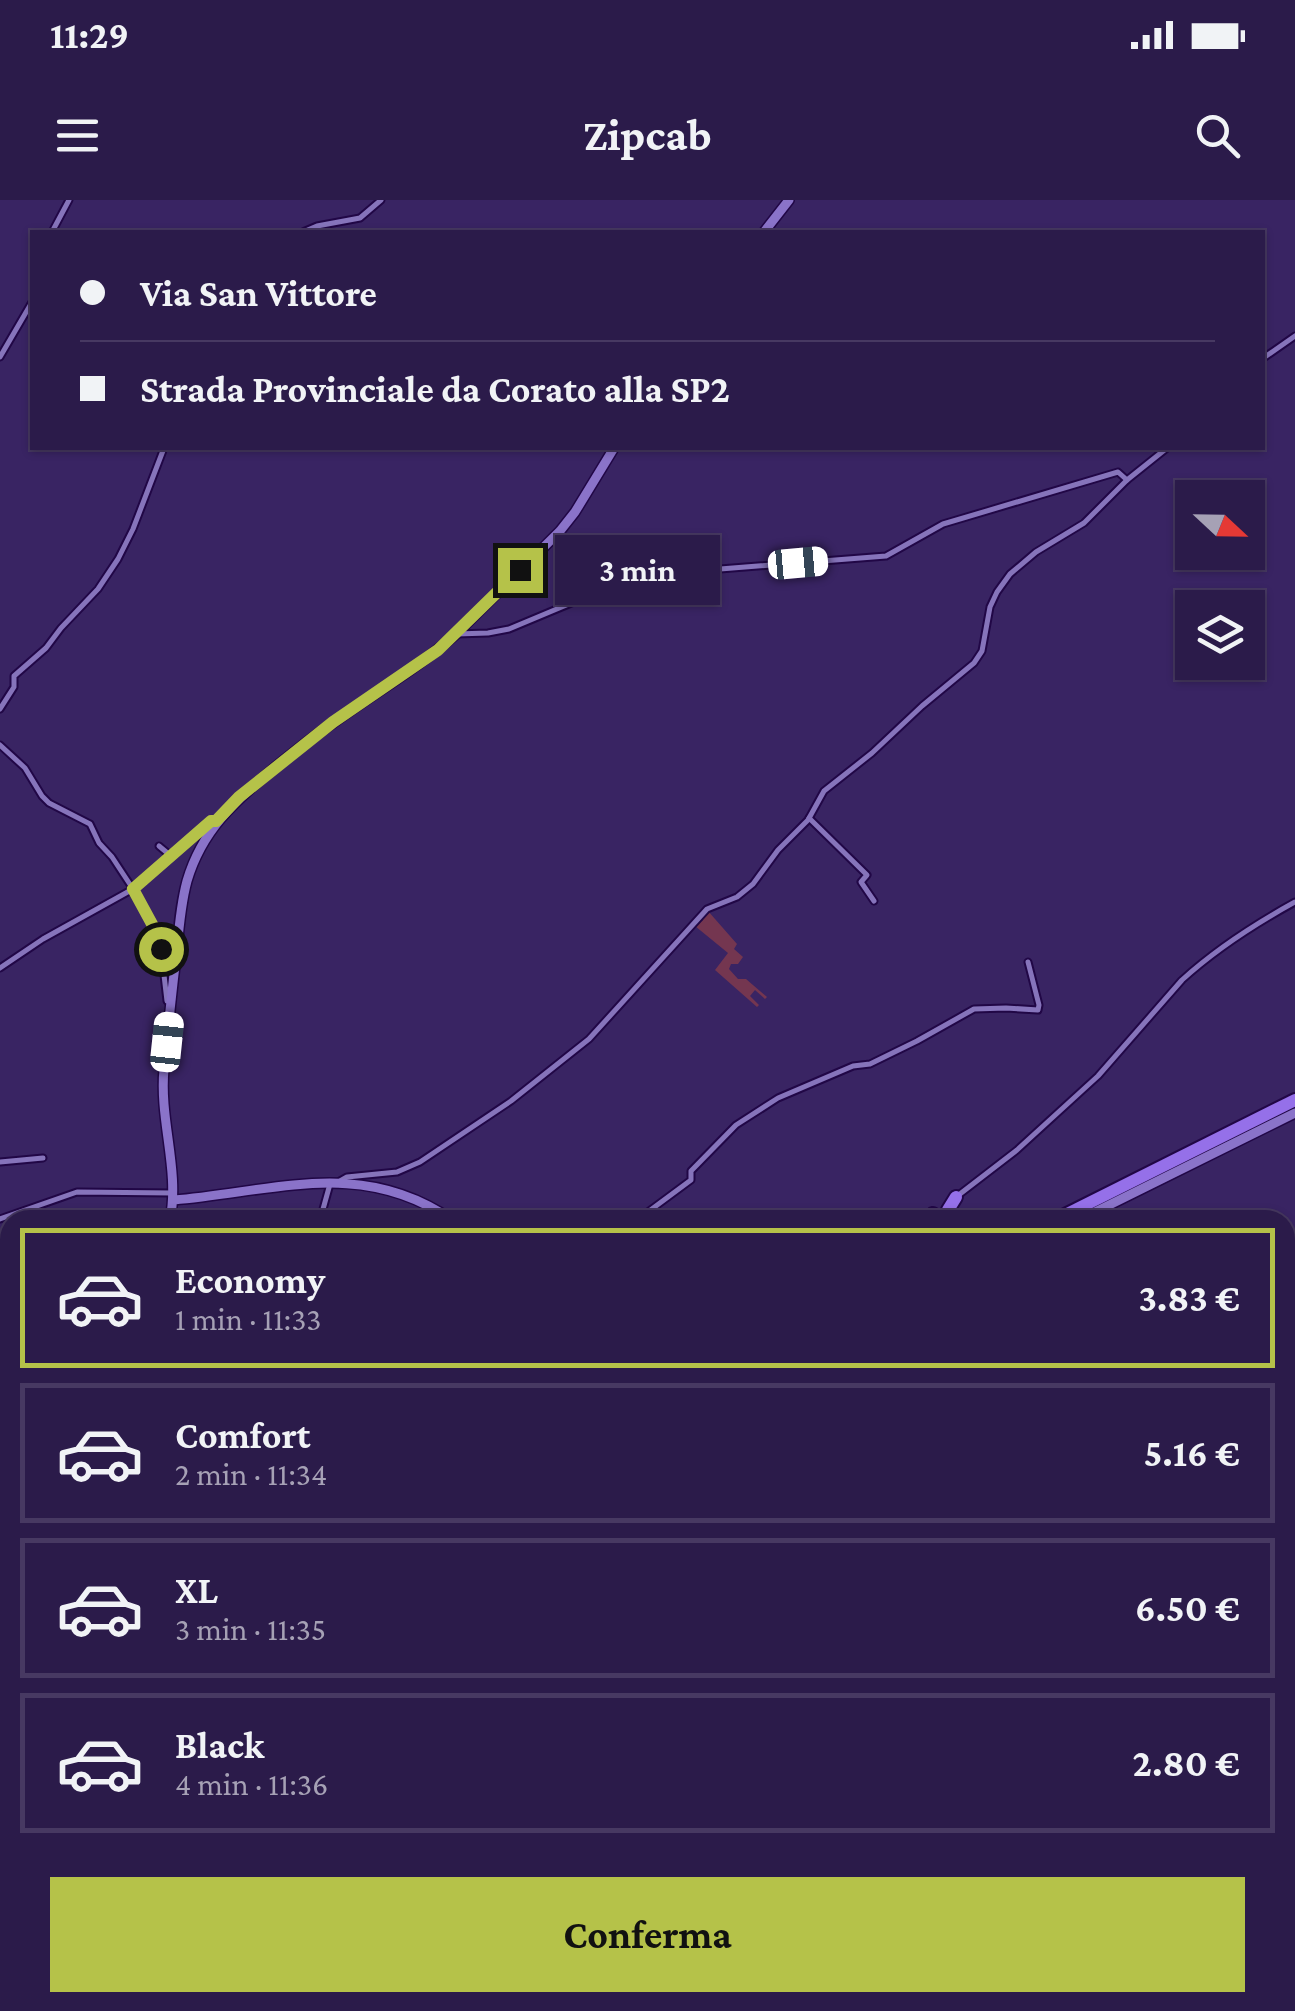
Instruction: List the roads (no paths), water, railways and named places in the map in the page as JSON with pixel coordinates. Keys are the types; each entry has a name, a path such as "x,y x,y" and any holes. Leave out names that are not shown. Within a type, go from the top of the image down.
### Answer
{"highway":[{"path":"1077,1210 1295,1107"},
{"path":"1090,1210 1295,1107"},
{"path":"948,1210 956,1197"}],"main road":[{"path":"766,230 789,200"},
{"path":"172,1210 174,1196 163,1076 170,1008 187,882 216,821 239,797 333,722 456,634 560,531 613,450"},
{"path":"1097,1210 1295,1107"},
{"path":"174,1196 335,1181 384,1189 436,1210"}],"street":[{"path":"53,230 69,200"},
{"path":"308,230 360,218 381,200"},
{"path":"0,358 30,306"},
{"path":"1265,358 1295,336"},
{"path":"0,709 14,687 14,676 46,648 98,589 118,559 163,450"},
{"path":"324,1210 335,1181 347,1176 397,1172 420,1162 589,1040 708,909 737,897 754,884 808,818 824,791 974,663 982,651 990,607 1010,574 1036,552 1084,523 1164,450"},
{"path":"456,634 509,630 576,600 661,586 720,569 886,556 943,524 1118,472 1127,480"},
{"path":"0,745 25,768 49,803 90,824 133,889 161,949 170,1008"},
{"path":"808,818 867,875 861,882 874,901"},
{"path":"0,968 133,889 211,821 216,821"},
{"path":"159,846 171,856"},
{"path":"956,1197 1017,1150 1098,1076 1197,967 1295,902"},
{"path":"650,1210 691,1180 690,1172 736,1126 778,1098 853,1066 870,1064 974,1009 1038,1010 1028,962"},
{"path":"0,1162 42,1158"},
{"path":"26,1210 77,1192 174,1196"}]}
